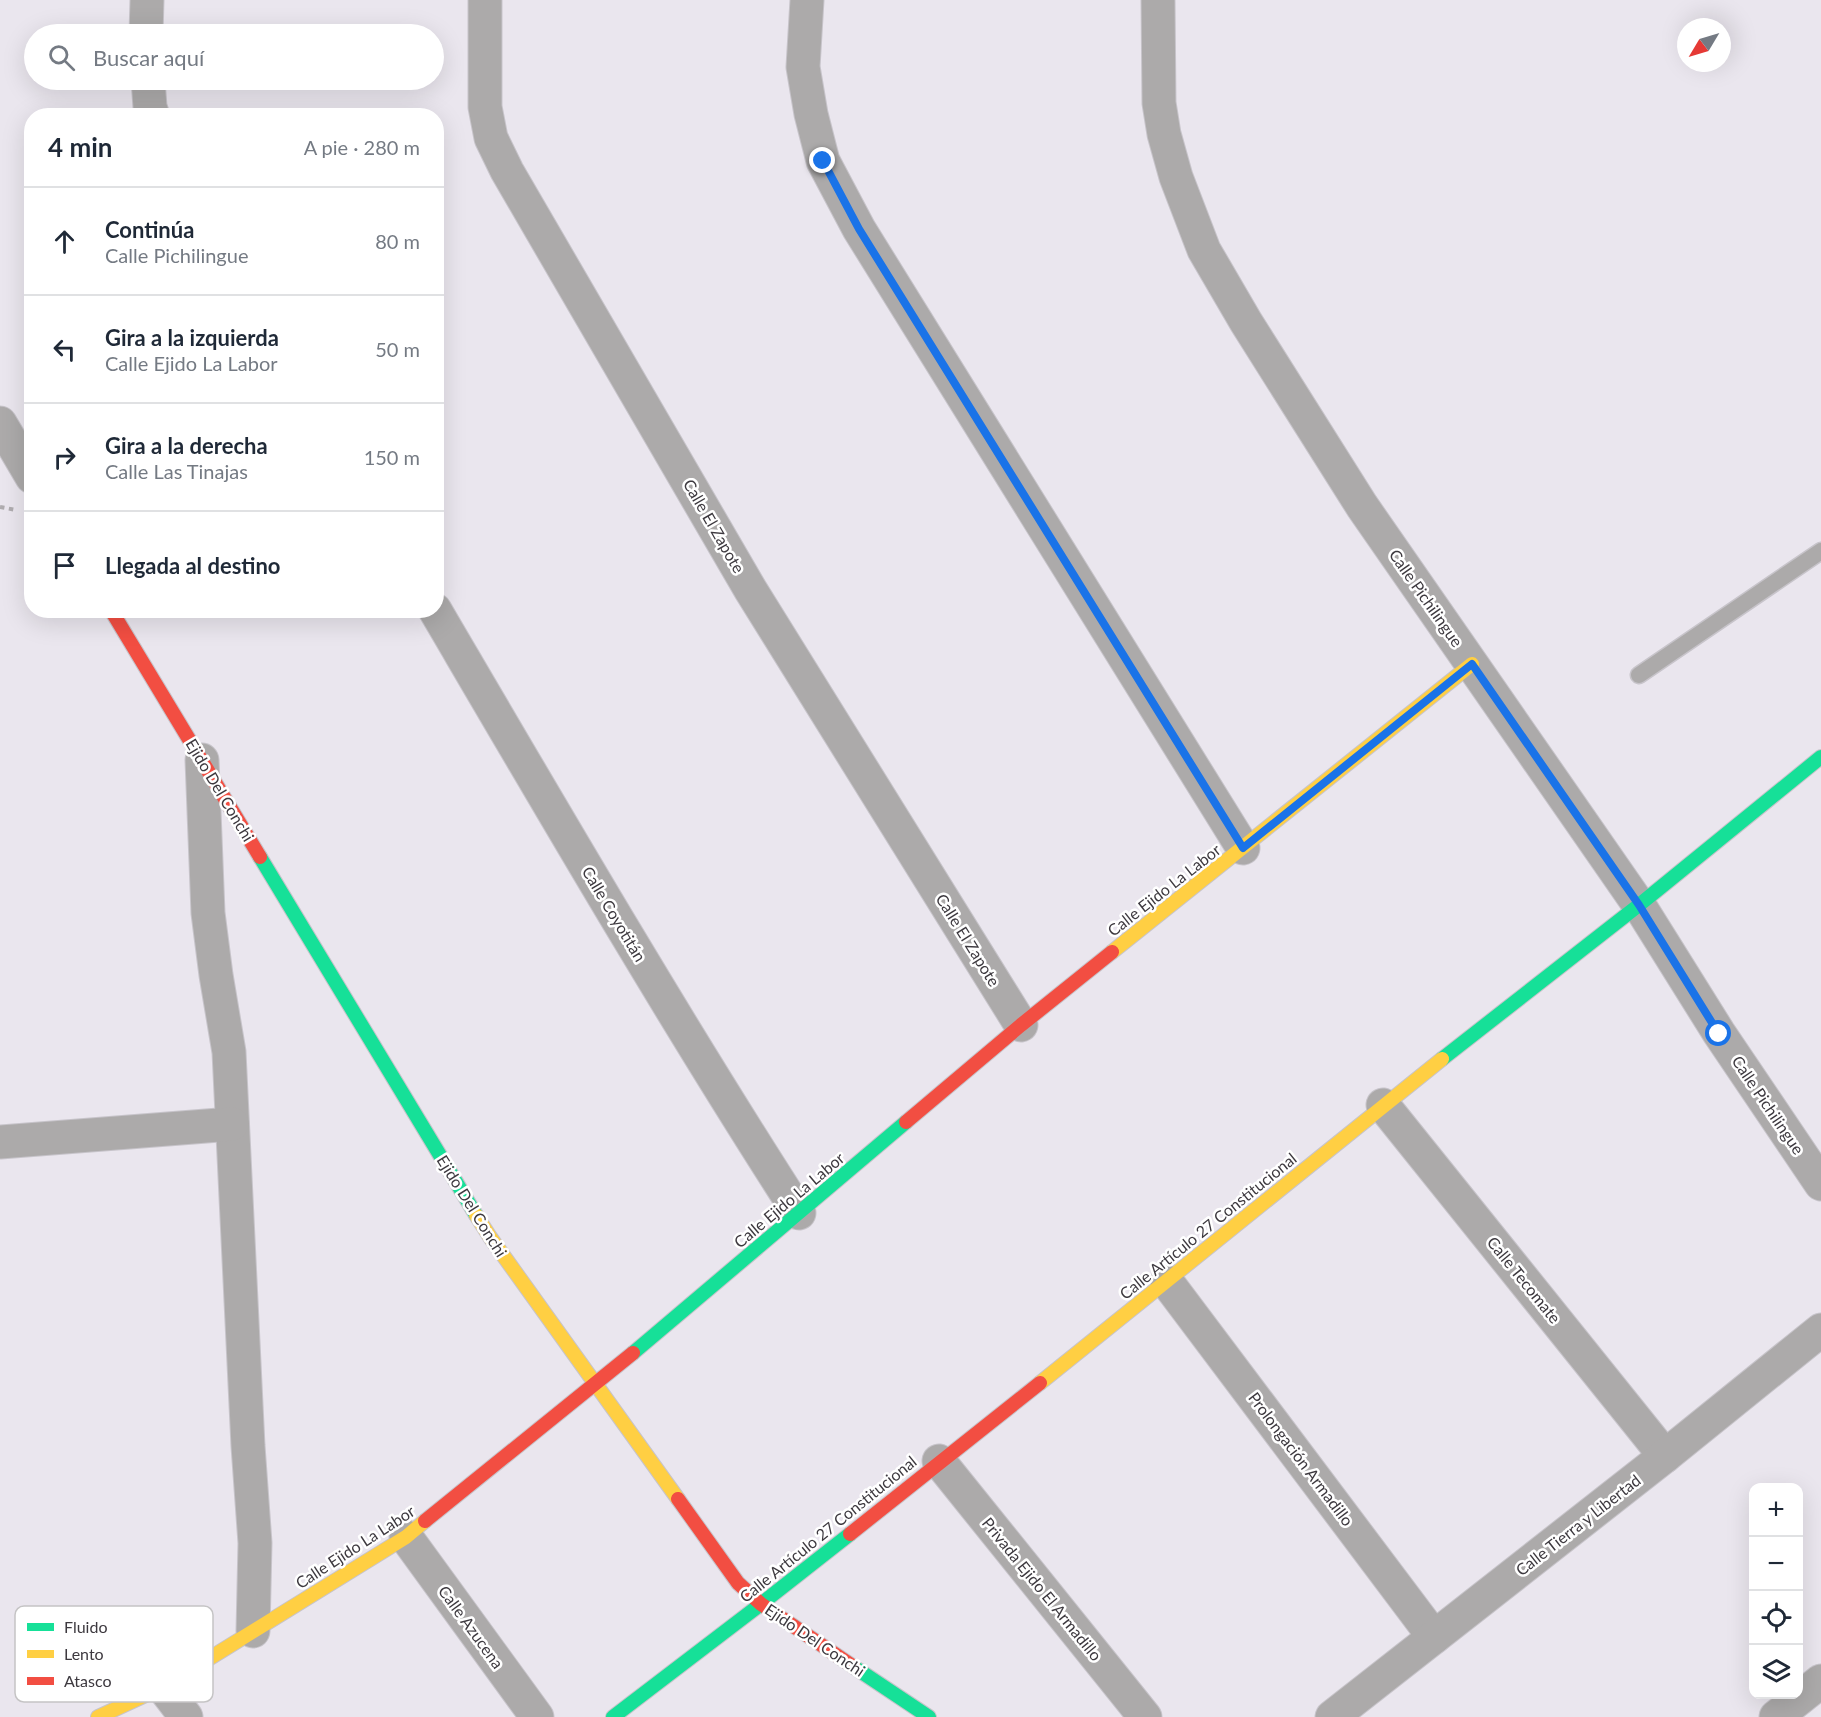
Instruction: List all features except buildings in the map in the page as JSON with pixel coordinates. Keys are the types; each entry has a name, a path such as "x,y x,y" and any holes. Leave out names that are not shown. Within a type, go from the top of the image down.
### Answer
{"street":[{"path":"146,24 147,0"},
{"name":"Calle El Zapote","path":"485,0 485,107 491,138 507,171 750,589 1021,1025"},
{"path":"807,0 803,67 811,114 823,161 859,229 1243,848"},
{"name":"Calle Pichilingue","path":"1158,0 1159,103 1164,134 1176,177 1204,250 1246,322 1362,506 1639,905 1719,1034 1821,1184"},
{"path":"149,90 150,108"},
{"path":"0,423 24,464"},
{"name":"Ejido Del Conchi","path":"116,618 490,1238 738,1583 761,1604 929,1717"},
{"name":"Calle Coyotitán","path":"440,618 654,982 799,1213"},
{"name":"Calle Ejido La Labor","path":"213,1656 406,1537 596,1384 1021,1025 1472,664"},
{"name":"Calle Artículo 27 Constitucional","path":"613,1717 761,1604 1167,1282 1383,1105 1639,905 1821,757"},
{"path":"202,759 208,913 229,1052 248,1446 255,1543 253,1631"},
{"name":"Calle Tecomate","path":"1383,1105 1665,1456"},
{"path":"0,1142 232,1124"},
{"name":"Prolongación Armadillo","path":"1167,1282 1434,1637"},
{"name":"Calle Tierra y Libertad","path":"1332,1717 1665,1456 1821,1330"},
{"name":"Privada Ejido El Armadillo","path":"939,1461 1145,1717"},
{"name":"Calle Azucena","path":"406,1537 537,1717"},
{"path":"1776,1717 1821,1681"},
{"name":"Calle Ejido La Labor","path":"98,1717 132,1702"},
{"path":"174,1702 186,1717"}],"lane":[{"path":"1639,675 1821,551"}],"traffic: fast":[{"path":"1442,1059 1639,905 1821,757"},
{"path":"260,857 476,1215"},
{"path":"633,1353 906,1122"},
{"path":"613,1717 850,1534"},
{"path":"854,1667 929,1717"}],"traffic: slow":[{"path":"1112,952 1472,664"},
{"path":"1040,1383 1442,1059"},
{"path":"476,1215 678,1499"},
{"path":"213,1656 406,1537 425,1521"},
{"path":"98,1717 130,1702"}],"traffic: jam":[{"path":"116,618 260,857"},
{"path":"906,1122 1112,952"},
{"path":"425,1521 633,1353"},
{"path":"850,1534 1040,1383"},
{"path":"678,1499 738,1583 761,1604 854,1667"}],"route":[{"path":"823,161 859,229 1243,848 1472,664 1639,905 1719,1034"}]}
